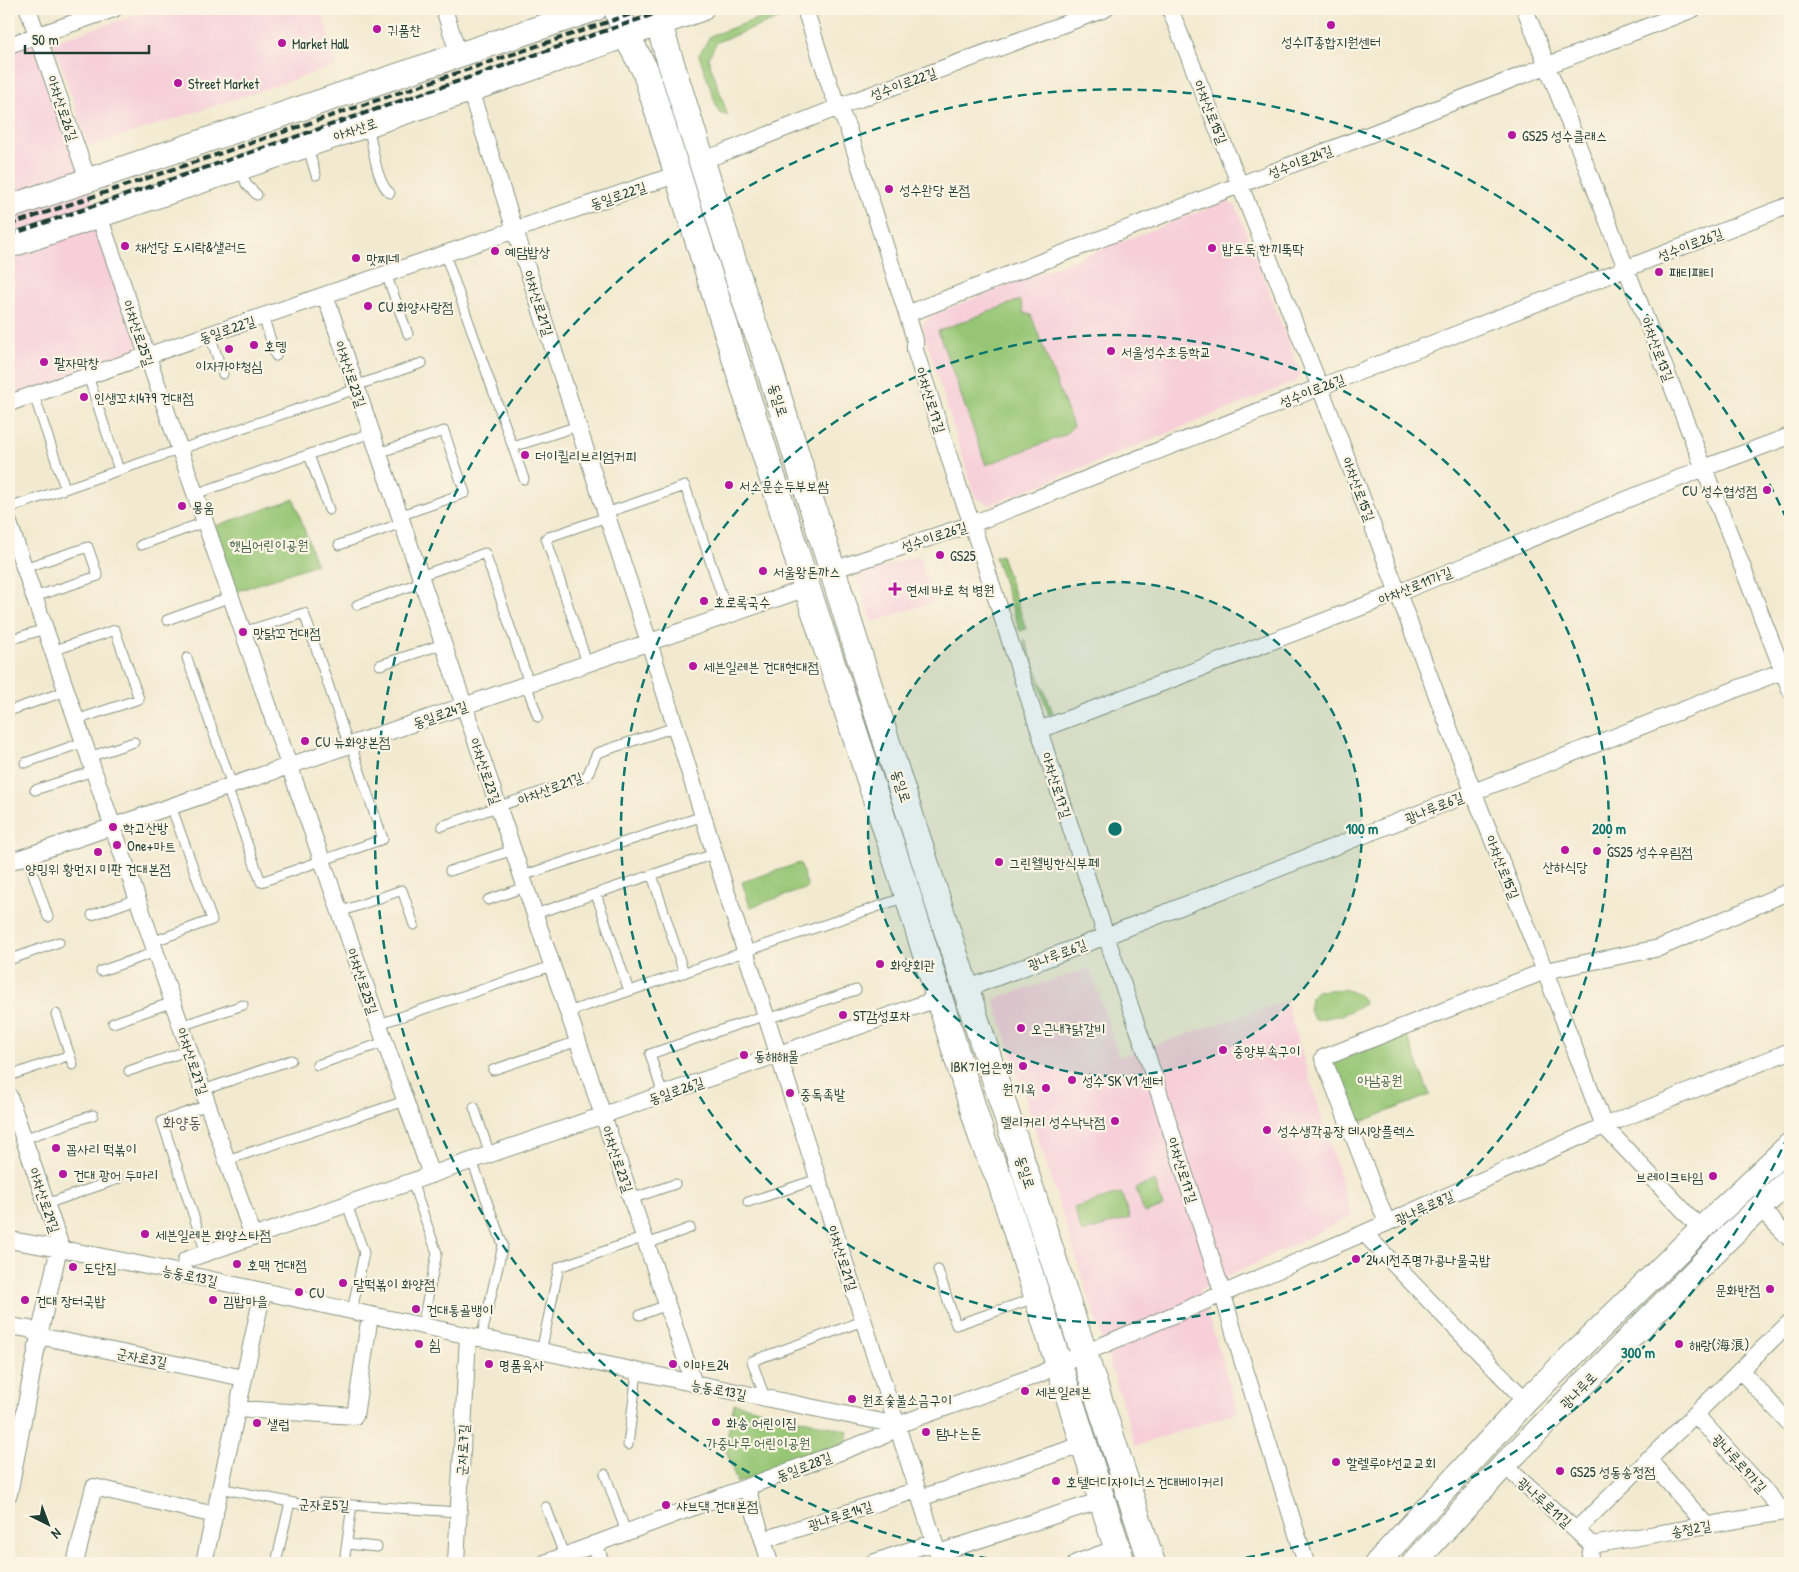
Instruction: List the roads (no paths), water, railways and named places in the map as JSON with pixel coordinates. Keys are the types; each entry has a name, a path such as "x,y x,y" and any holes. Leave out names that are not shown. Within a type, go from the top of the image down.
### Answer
{"main road":[{"path":"9,207 595,9"},
{"name":"동일로","path":"617,9 626,35 644,70 678,174 807,588 908,896 984,1141 1000,1180 1120,1556"},
{"name":"아차산로","path":"9,246 470,90 626,35 657,16 701,9"},
{"name":"동일로","path":"657,16 751,318 761,341 966,989 1152,1563"},
{"path":"663,128 668,118 676,117 685,143 699,154"},
{"path":"778,496 796,509 808,547 817,545 821,535"},
{"path":"948,1025 953,1005 958,996 966,989"},
{"name":"광나루로","path":"1377,1563 1526,1401 1701,1229 1790,1145"},
{"name":"광나루로","path":"1414,1563 1504,1465 1790,1179"},
{"path":"1037,1294 1050,1304 1056,1319 1064,1316 1069,1305"},
{"name":"광나루로11길","path":"1484,1445 1504,1465"}],"street":[{"name":"아차산로26길","path":"28,9 88,180"},
{"path":"9,45 114,9"},
{"path":"444,9 459,56"},
{"name":"아차산로17길","path":"805,9 831,89 848,129 907,314 915,340 915,350 960,491 1147,1055 1306,1563"},
{"name":"성수이로22길","path":"699,154 720,154 839,107 1106,9"},
{"name":"아차산로15길","path":"1170,9 1320,387 1473,791 1545,971 1604,1126 1701,1229"},
{"name":"아차산로13길","path":"1525,9 1704,468 1787,669 1790,689"},
{"name":"성수이로24길","path":"907,314 1693,9"},
{"name":"아차산로21길","path":"470,90 606,515 649,642 714,854 938,1553"},
{"name":"동일로22길","path":"9,403 678,174"},
{"name":"성수이로26길","path":"832,570 972,524 1626,268 1790,206"},
{"name":"아차산로25길","path":"99,216 431,1175"},
{"name":"아차산로23길","path":"325,295 694,1384"},
{"name":"아차산로11가길","path":"1039,730 1398,593 1704,468 1790,436"},
{"name":"아차산로27길","path":"9,523 253,1237"},
{"name":"동일로24길","path":"9,862 807,588"},
{"name":"광나루로6길","path":"966,989 1787,669"},
{"path":"1387,1224 1323,1058 1545,971 1659,948 1790,892"},
{"name":"동일로26길","path":"183,1273 186,1260 940,998"},
{"name":"광나루로8길","path":"1059,1364 1387,1224 1604,1126 1790,1051"},
{"name":"아차산로29길","path":"9,1096 59,1240 59,1248"},
{"path":"1760,1208 1790,1240"},
{"path":"1364,1233 1526,1401"},
{"name":"능동로13길","path":"9,1240 183,1273 475,1338 897,1425"},
{"path":"9,1494 39,1336 59,1248"},
{"path":"204,1563 263,1291"},
{"path":"238,1409 355,1416 370,1315"},
{"name":"군자로3길","path":"9,1326 29,1329 39,1336 244,1378"},
{"path":"1576,1530 1740,1370 1788,1328"},
{"name":"군자로7길","path":"456,1563 458,1512 475,1338"},
{"name":"동일로28길","path":"545,1563 885,1435 897,1425 1040,1374 1059,1364"},
{"path":"1740,1370 1790,1424"},
{"name":"광나루로9가길","path":"1696,1414 1787,1512"},
{"path":"919,1494 1085,1444"},
{"path":"1648,1459 1707,1526"},
{"name":"광나루로11길","path":"1504,1465 1592,1545"},
{"path":"75,1563 94,1487 215,1515"},
{"path":"747,1488 770,1563"},
{"name":"광나루로14길","path":"763,1540 919,1494"},
{"path":"872,1563 938,1553 1102,1500"},
{"name":"송정2길","path":"1592,1545 1787,1512"},
{"path":"594,1544 601,1563"},
{"path":"1588,1563 1592,1545"},
{"name":"동일로","path":"1076,1563 1120,1556"}],"lane":[{"path":"368,124 374,156 384,188 390,193"},
{"path":"306,145 316,175"},
{"path":"241,167 246,184 257,194"},
{"path":"445,254 524,478"},
{"path":"386,274 408,334"},
{"path":"263,316 276,356"},
{"path":"210,335 223,374"},
{"path":"9,508 422,363"},
{"path":"88,376 119,470"},
{"path":"34,395 65,488"},
{"path":"513,447 578,426"},
{"path":"339,545 465,493 444,431 378,453"},
{"path":"195,494 371,433"},
{"path":"309,455 329,510"},
{"path":"588,663 546,538 685,486 728,614"},
{"path":"141,544 204,522"},
{"path":"24,568 88,547 98,576 34,597"},
{"path":"357,605 485,553 538,717"},
{"path":"167,620 231,597"},
{"path":"187,658 261,882 383,839 304,613 243,632"},
{"path":"9,640 45,629"},
{"path":"52,651 114,630 139,699 76,720"},
{"path":"380,665 443,644"},
{"path":"9,711 66,692"},
{"name":"아차산로21길","path":"442,826 587,776 597,753 675,727"},
{"path":"35,790 89,757 134,742"},
{"path":"25,763 89,757"},
{"path":"101,971 212,920 171,806"},
{"path":"488,900 524,882 703,816"},
{"path":"450,871 513,850"},
{"path":"535,914 714,854"},
{"path":"27,856 48,918"},
{"path":"652,875 684,973"},
{"path":"340,912 402,890 414,925"},
{"path":"596,894 629,991"},
{"path":"568,1012 908,896"},
{"path":"92,915 138,899"},
{"path":"9,960 59,942"},
{"path":"379,1024 552,966"},
{"path":"663,1095 650,1054 856,990"},
{"path":"113,1023 173,1002"},
{"path":"181,1026 243,1005"},
{"path":"56,1014 73,1065"},
{"path":"493,1070 578,1041"},
{"path":"317,1065 385,1042"},
{"path":"129,1071 189,1050"},
{"path":"9,1076 70,1055"},
{"path":"206,1253 162,1121 205,1098 290,1060"},
{"path":"227,1160 405,1101"},
{"path":"474,1107 490,1155"},
{"path":"24,1139 93,1115"},
{"path":"472,1161 503,1245 475,1338"},
{"path":"46,1204 118,1179"},
{"path":"748,1202 818,1179"},
{"path":"412,1182 437,1253 422,1326"},
{"path":"631,1199 675,1184"},
{"path":"347,1204 364,1253 352,1311"},
{"path":"541,1352 559,1267 690,1228"},
{"path":"938,1270 956,1325 1037,1294"},
{"path":"640,1315 668,1305"},
{"path":"765,1398 752,1361 864,1321"},
{"path":"628,1445 637,1372"},
{"path":"605,1474 626,1532"},
{"name":"군자로5길","path":"220,1488 309,1506 320,1503 458,1512"},
{"path":"276,1563 290,1502"},
{"path":"344,1563 352,1505"},
{"path":"546,1507 564,1556"},
{"path":"346,1544 377,1547"}],"railway":[{"path":"9,225 646,9"},
{"path":"9,235 669,9"}],"place":[{"name":"성수IT종합지원센터","path":"1331,25"},
{"name":"귀품찬","path":"377,29"},
{"name":"Market Hall","path":"282,43"},
{"name":"Street Market","path":"178,83"},
{"name":"GS25 성수클래스","path":"1512,135"},
{"name":"성수완당 본점","path":"889,189"},
{"name":"채선당 도시락&샐러드","path":"125,246"},
{"name":"밥도둑 한끼뚝딱","path":"1212,248"},
{"name":"예담밥상","path":"495,251"},
{"name":"맛찌네","path":"356,258"},
{"name":"패티패티","path":"1659,272"},
{"name":"CU 화양사랑점","path":"368,306"},
{"name":"호뎅","path":"254,345"},
{"name":"이자카야청심","path":"229,349"},
{"name":"서울성수초등학교","path":"1111,351"},
{"name":"팔자막창","path":"44,362"},
{"name":"인생꼬치479 건대점","path":"84,397"},
{"name":"더이퀼리브리엄커피","path":"525,455"},
{"name":"서소문순두부보쌈","path":"729,485"},
{"name":"CU 성수협성점","path":"1767,490"},
{"name":"몽움","path":"182,506"},
{"name":"GS25","path":"940,555"},
{"name":"서울왕돈까스","path":"763,571"},
{"name":"연세 바로 척 병원","path":"895,589"},
{"name":"호로록국수","path":"704,601"},
{"name":"맛닭꼬건대점","path":"243,632"},
{"name":"세븐일레븐 건대현대점","path":"693,666"},
{"name":"CU 뉴화양본점","path":"305,741"},
{"name":"학고산방","path":"113,827"},
{"name":"One+마트","path":"117,845"},
{"name":"산하식당","path":"1565,850"},
{"name":"GS25 성수우림점","path":"1597,851"},
{"name":"양밍위 황먼지 미판 건대본점","path":"98,852"},
{"name":"그린웰빙한식부페","path":"999,862"},
{"name":"화양회관","path":"880,964"},
{"name":"ST감성포차","path":"843,1015"},
{"name":"오근내7닭갈비","path":"1021,1028"},
{"name":"중앙부속구이","path":"1223,1050"},
{"name":"동해해물","path":"744,1055"},
{"name":"IBK기업은행","path":"1023,1066"},
{"name":"성수 SK V1 센터","path":"1072,1080"},
{"name":"원기옥","path":"1046,1088"},
{"name":"중독족발","path":"790,1093"},
{"name":"델리커리 성수낙낙점","path":"1115,1121"},
{"name":"성수생각공장 데시앙플렉스","path":"1267,1130"},
{"name":"꼽사리 떡볶이","path":"56,1148"},
{"name":"건대 광어 두마리","path":"63,1174"},
{"name":"브레이크타임","path":"1713,1176"},
{"name":"세븐일레븐 화양스타점","path":"145,1234"},
{"name":"24시전주명가콩나물국밥","path":"1356,1259"},
{"name":"호맥 건대점","path":"237,1264"},
{"name":"도단집","path":"73,1267"},
{"name":"달떡볶이 화양점","path":"343,1283"},
{"name":"문화반점","path":"1770,1289"},
{"name":"CU","path":"299,1292"},
{"name":"건대 장터국밥","path":"25,1300"},
{"name":"김밥마을","path":"213,1300"},
{"name":"건대통골뱅이","path":"416,1309"},
{"name":"쉼","path":"419,1344"},
{"name":"해랑(海浪)","path":"1679,1344"},
{"name":"명품육사","path":"489,1364"},
{"name":"이마트24","path":"673,1364"},
{"name":"세븐일레븐","path":"1025,1391"},
{"name":"원조숯불소금구이","path":"852,1399"},
{"name":"화송 어린이집","path":"716,1422"},
{"name":"샐럽","path":"257,1423"},
{"name":"탐나는돈","path":"926,1432"},
{"name":"할렐루야선교교회","path":"1336,1462"},
{"name":"GS25 성동송정점","path":"1560,1471"},
{"name":"호텔더디자이너스건대베이커리","path":"1056,1481"},
{"name":"샤브댁 건대본점","path":"666,1505"}],"district":[{"name":"화양동","path":"182,1122"}],"park label":[{"name":"햇님어린이공원","path":"269,544"},
{"name":"아남공원","path":"1380,1079"},
{"name":"가중나무 어린이공원","path":"758,1442"}]}
